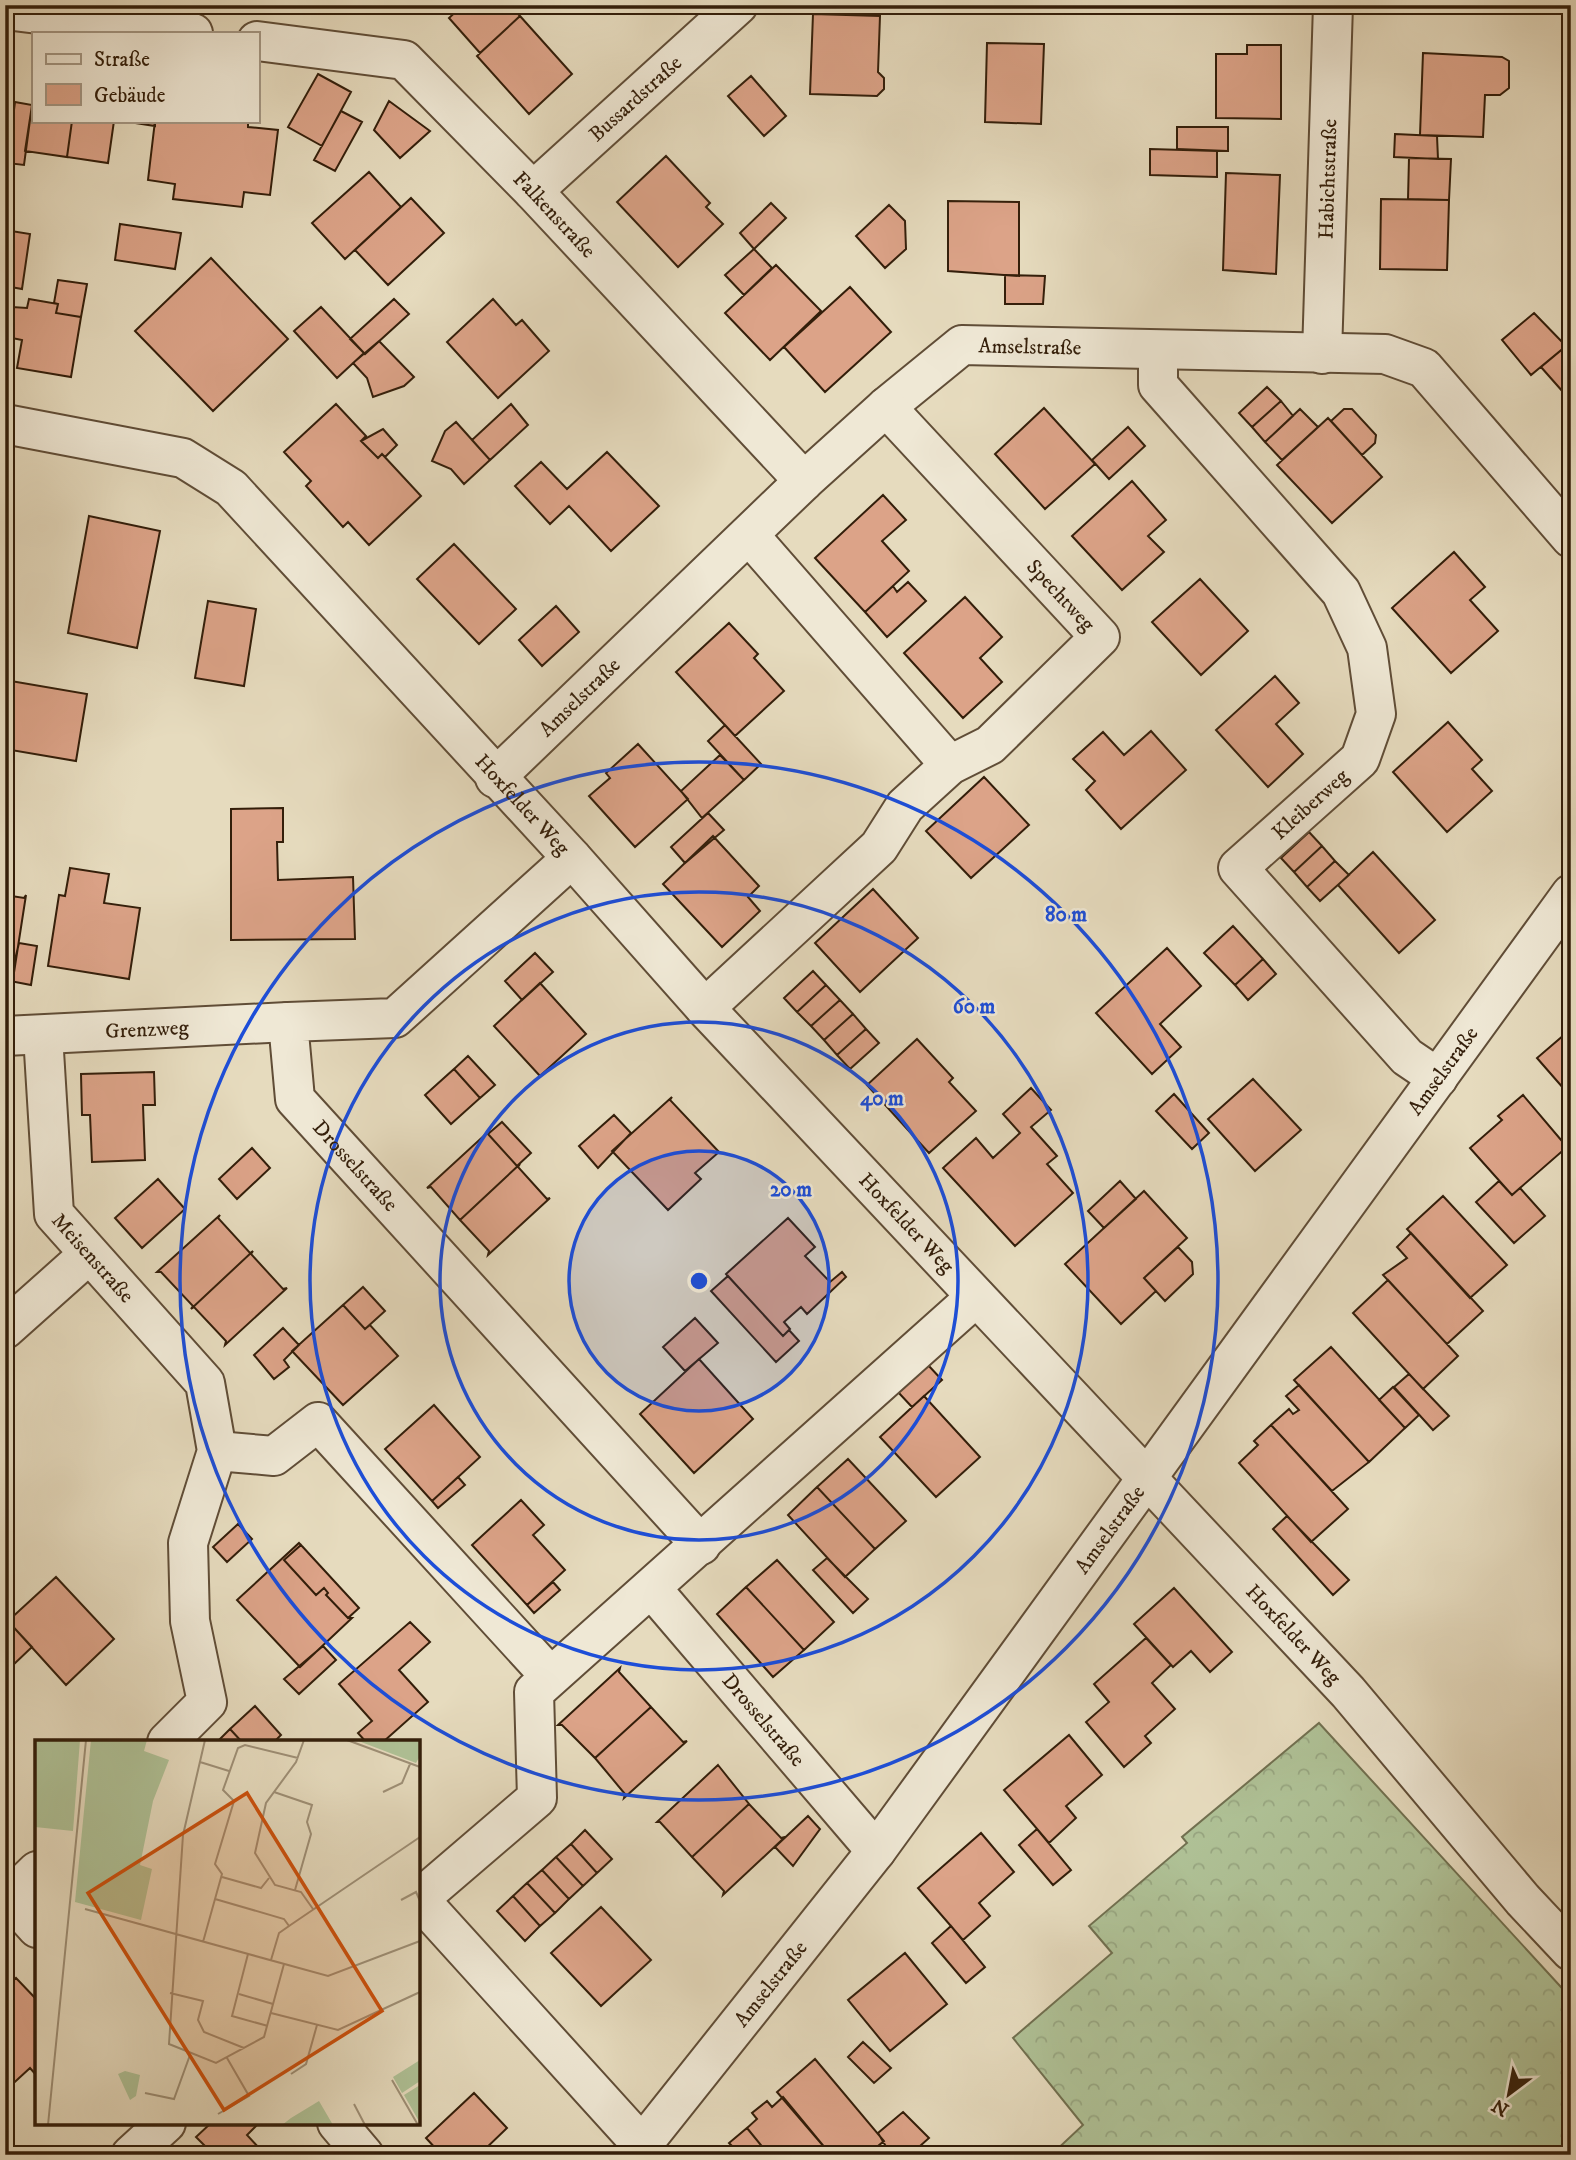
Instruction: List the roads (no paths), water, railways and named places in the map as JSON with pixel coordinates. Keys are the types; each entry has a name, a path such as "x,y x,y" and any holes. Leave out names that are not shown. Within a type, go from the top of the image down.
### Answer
{"street":[{"name":"Bussardstraße","path":"533,191 738,5"},
{"name":"Habichtstraße","path":"1322,354 1333,5"},
{"path":"5,10 185,32"},
{"name":"Falkenstraße","path":"259,41 404,60 533,191 804,481"},
{"name":"Amselstraße","path":"495,778 804,481 886,407 961,345 1385,354 1424,368 1571,538"},
{"name":"Kleiberweg","path":"1158,350 1158,385 1341,592 1367,648 1376,714 1360,759 1238,868 1407,1057 1438,1078"},
{"name":"Spechtweg","path":"705,1007 878,847 905,806 950,765 990,745 1100,637 886,407"},
{"name":"Hoxfelder Weg","path":"5,424 183,458 231,488 495,778 572,858 705,1007 1348,1692 1524,1900 1571,1951"},
{"path":"749,536 950,765"},
{"path":"288,1022 395,1018 572,858"},
{"name":"Amselstraße","path":"638,2150 876,1851 1571,894"},
{"name":"Grenzweg","path":"5,1036 288,1022"},
{"name":"Drosselstraße","path":"288,1022 295,1099 701,1545"},
{"name":"Meisenstraße","path":"43,1035 54,1214 205,1383 217,1451 188,1543 190,1621 207,1702 169,1740"},
{"path":"5,1329 88,1255"},
{"path":"420,1897 537,1798 534,1692 976,1297"},
{"path":"217,1451 274,1456 318,1422 550,1676"},
{"name":"Drosselstraße","path":"652,1589 876,1851"},
{"path":"35,1873 8,1900 35,1926"},
{"path":"420,1901 638,2150"},
{"path":"131,2155 164,2125"},
{"path":"339,2125 364,2155"}]}
